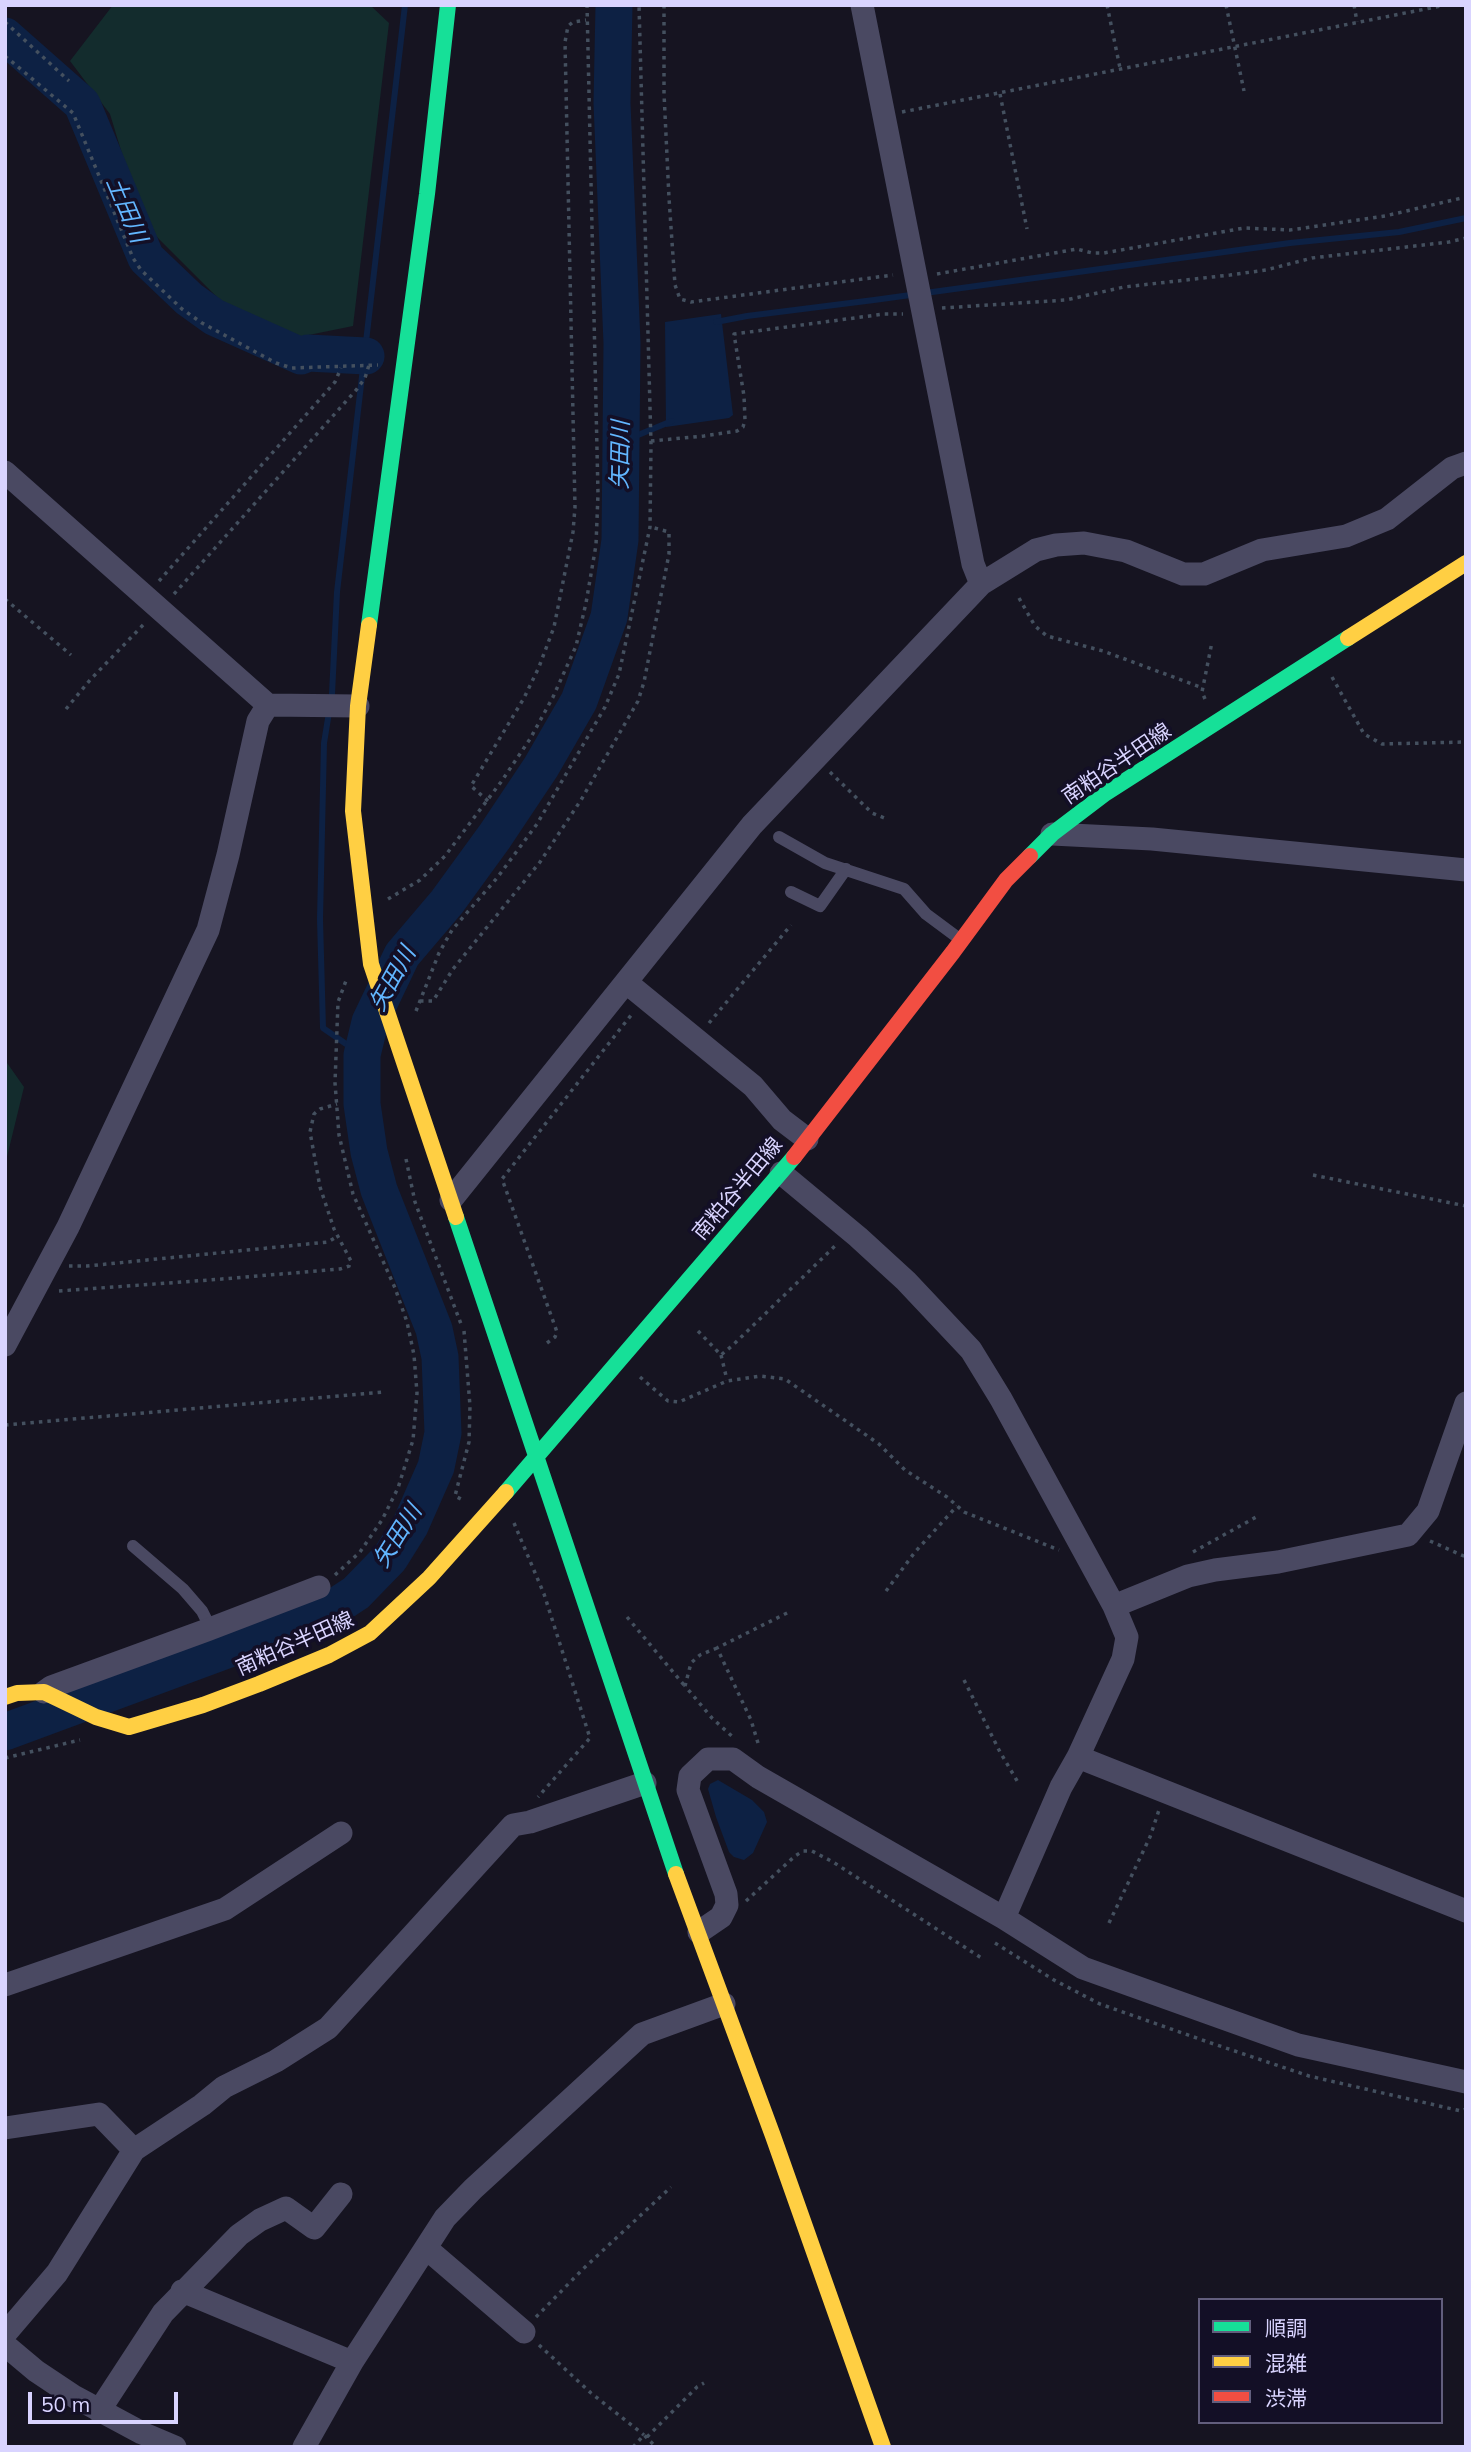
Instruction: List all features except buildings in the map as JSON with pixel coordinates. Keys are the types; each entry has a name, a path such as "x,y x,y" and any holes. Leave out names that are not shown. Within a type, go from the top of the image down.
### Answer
{"street":[{"path":"448,5 404,366 358,706 353,811 370,957 645,1783 883,2447"},
{"path":"862,5 973,564 981,584"},
{"path":"451,1200 636,991 752,825 981,584 1036,550 1084,543 1126,551 1183,574 1203,574 1262,550 1346,536 1387,519 1452,468 1466,463"},
{"path":"5,472 268,705 358,706"},
{"name":"南粕谷半田線","path":"9,1689 44,1692 103,1719 129,1727 203,1705 328,1655 370,1633 429,1578 507,1492 781,1173 1006,880 1052,834 1106,793 1466,564"},
{"path":"5,1345 51,1260 208,930 258,722 268,705"},
{"path":"1052,834 1152,839 1466,870"},
{"path":"636,991 753,1086 782,1120 807,1139"},
{"path":"781,1173 906,1280 971,1350 1001,1398 1114,1606 1126,1637 1123,1659 1078,1757 1061,1787 1004,1918"},
{"path":"1114,1606 1188,1576 1278,1562 1408,1535 1427,1511 1466,1403"},
{"path":"44,1692 51,1687 319,1587"},
{"path":"1078,1757 1466,1911"},
{"path":"699,1932 721,1917 725,1909 726,1894 688,1790 690,1776 708,1759 733,1759 770,1784 1004,1918 1083,1968 1298,2045 1466,2082"},
{"path":"5,2334 57,2273 134,2150 202,2105 224,2087 276,2061 328,2028 513,1825 530,1822 645,1783"},
{"path":"5,1985 225,1909 341,1833"},
{"path":"304,2447 352,2362 445,2218 642,2034 724,2004"},
{"path":"5,2129 99,2114 134,2150"},
{"path":"99,2411 163,2313 239,2235 260,2220 286,2208 314,2228 341,2194"},
{"path":"426,2248 524,2332"},
{"path":"182,2291 352,2362"},
{"path":"5,2345 36,2371 99,2411 175,2447"}],"lane":[{"path":"779,837 825,863 905,889 926,914 962,940"},
{"path":"791,892 824,911 846,869"},
{"path":"133,1546 183,1589 202,1611 211,1629"}],"path":[{"path":"363,909 394,897 420,880 445,856 488,801 530,739 576,646 596,545 598,494 587,5"},
{"path":"415,1012 439,953 452,930 497,878 537,824 605,707 619,674 650,527 651,441 639,5"},
{"path":"664,5 664,93 669,198 675,285 680,299 691,302 920,289 943,308 1066,300 1124,287 1266,270 1312,258 1466,239"},
{"path":"1107,5 1120,69"},
{"path":"1226,5 1244,91"},
{"path":"1354,5 1357,22"},
{"path":"884,116 1446,5"},
{"path":"488,801 471,786 524,698 539,667 554,627 573,532 575,507 565,42 568,26 573,22 586,20"},
{"path":"5,22 69,81"},
{"path":"5,56 73,113 133,258 163,292 202,323 276,363 292,368 404,366"},
{"path":"1000,93 1027,229"},
{"path":"651,441 737,431 743,427 744,396 734,334 1077,249 1104,253 1244,228 1290,230 1385,216 1466,197"},
{"path":"153,603 357,389 365,378 369,365"},
{"path":"66,709 142,624 153,603 335,382 341,368"},
{"path":"420,1001 433,1001 453,969 546,854 620,736 638,701 669,554 669,533 650,527"},
{"path":"5,598 71,655"},
{"path":"1018,598 1035,626 1047,636 1103,651 1203,688"},
{"path":"1212,642 1202,692 1216,723"},
{"path":"1319,657 1364,734 1382,744 1466,742"},
{"path":"816,758 855,799 872,813 887,819"},
{"path":"696,1038 791,925"},
{"path":"319,1587 360,1552 382,1520 398,1488 413,1440 417,1393 414,1355 407,1322 395,1288 353,1194 344,1164 337,1104 335,1083 338,1002 351,967 370,957"},
{"path":"547,1343 557,1332 502,1179 636,991"},
{"path":"36,1289 53,1292 340,1269 349,1266 351,1261 338,1236 320,1188 310,1132 314,1114 320,1109 337,1104"},
{"path":"406,1156 415,1202 465,1333 470,1406 469,1442 455,1496 481,1504 489,1511"},
{"path":"1313,1174 1466,1206"},
{"path":"721,1355 840,1240 853,1233"},
{"path":"51,1260 64,1265 86,1266 327,1242 338,1236"},
{"path":"698,1331 721,1355 727,1381"},
{"path":"620,1360 668,1401 685,1400 727,1381 760,1376 785,1379 879,1444 905,1470 964,1512 1051,1549 1086,1556"},
{"path":"5,1424 384,1392"},
{"path":"507,1492 513,1522 544,1594 590,1738 513,1825"},
{"path":"886,1591 915,1552 957,1506"},
{"path":"1408,1535 1466,1557"},
{"path":"685,1686 691,1663 700,1655 789,1612"},
{"path":"627,1617 712,1718 737,1741"},
{"path":"717,1648 751,1720 758,1744"},
{"path":"964,1679 1019,1784"},
{"path":"5,1758 96,1737 103,1719"},
{"path":"1109,1923 1150,1837 1164,1792"},
{"path":"725,1909 735,1908 747,1900 795,1856 803,1851 812,1851 843,1868 983,1959"},
{"path":"656,2447 524,2332 583,2269 671,2187"},
{"path":"632,2447 704,2383"}],"green space":[{"path":"113,5 370,5 389,23 353,326 289,339 227,307 143,223 110,114 70,61"},
{"path":"5,1060 24,1087 5,1165"}],"water":[{"path":"721,314 733,415 729,418 666,427 665,322"},
{"path":"718,1780 752,1800 764,1812 767,1822 753,1853 744,1860 729,1852 716,1817 708,1789 710,1784"}],"waterway":[{"path":"362,1055 323,1028 320,919 324,743 332,694 337,592 405,5"},
{"name":"矢田川","path":"5,1732 324,1614 356,1593 390,1558 410,1526 436,1467 443,1433 440,1357 434,1329 379,1190 369,1152 362,1104 362,1055 370,1022 402,955 447,902 495,836 541,767 579,701 609,617 620,540 622,343 612,103 614,5"},
{"name":"土田川","path":"5,36 82,104 146,258 189,299 214,317 301,356 308,353 366,356"},
{"path":"716,322 1290,243 1399,232 1466,218"},
{"path":"622,440 672,421"}],"traffic: fast":[{"path":"369,625 427,194 448,5"},
{"path":"1030,856 1052,834 1106,793 1348,638"},
{"path":"506,1492 794,1157"},
{"path":"456,1217 676,1874"}],"traffic: slow":[{"path":"1348,638 1466,563"},
{"path":"369,625 358,706 353,811 371,964 456,1217"},
{"path":"5,1697 17,1693 44,1692 96,1717 129,1727 203,1705 259,1684 329,1655 370,1633 429,1578 506,1492"},
{"path":"676,1874 773,2136 883,2447"}],"traffic: jam":[{"path":"794,1157 1006,880 1030,856"}]}
